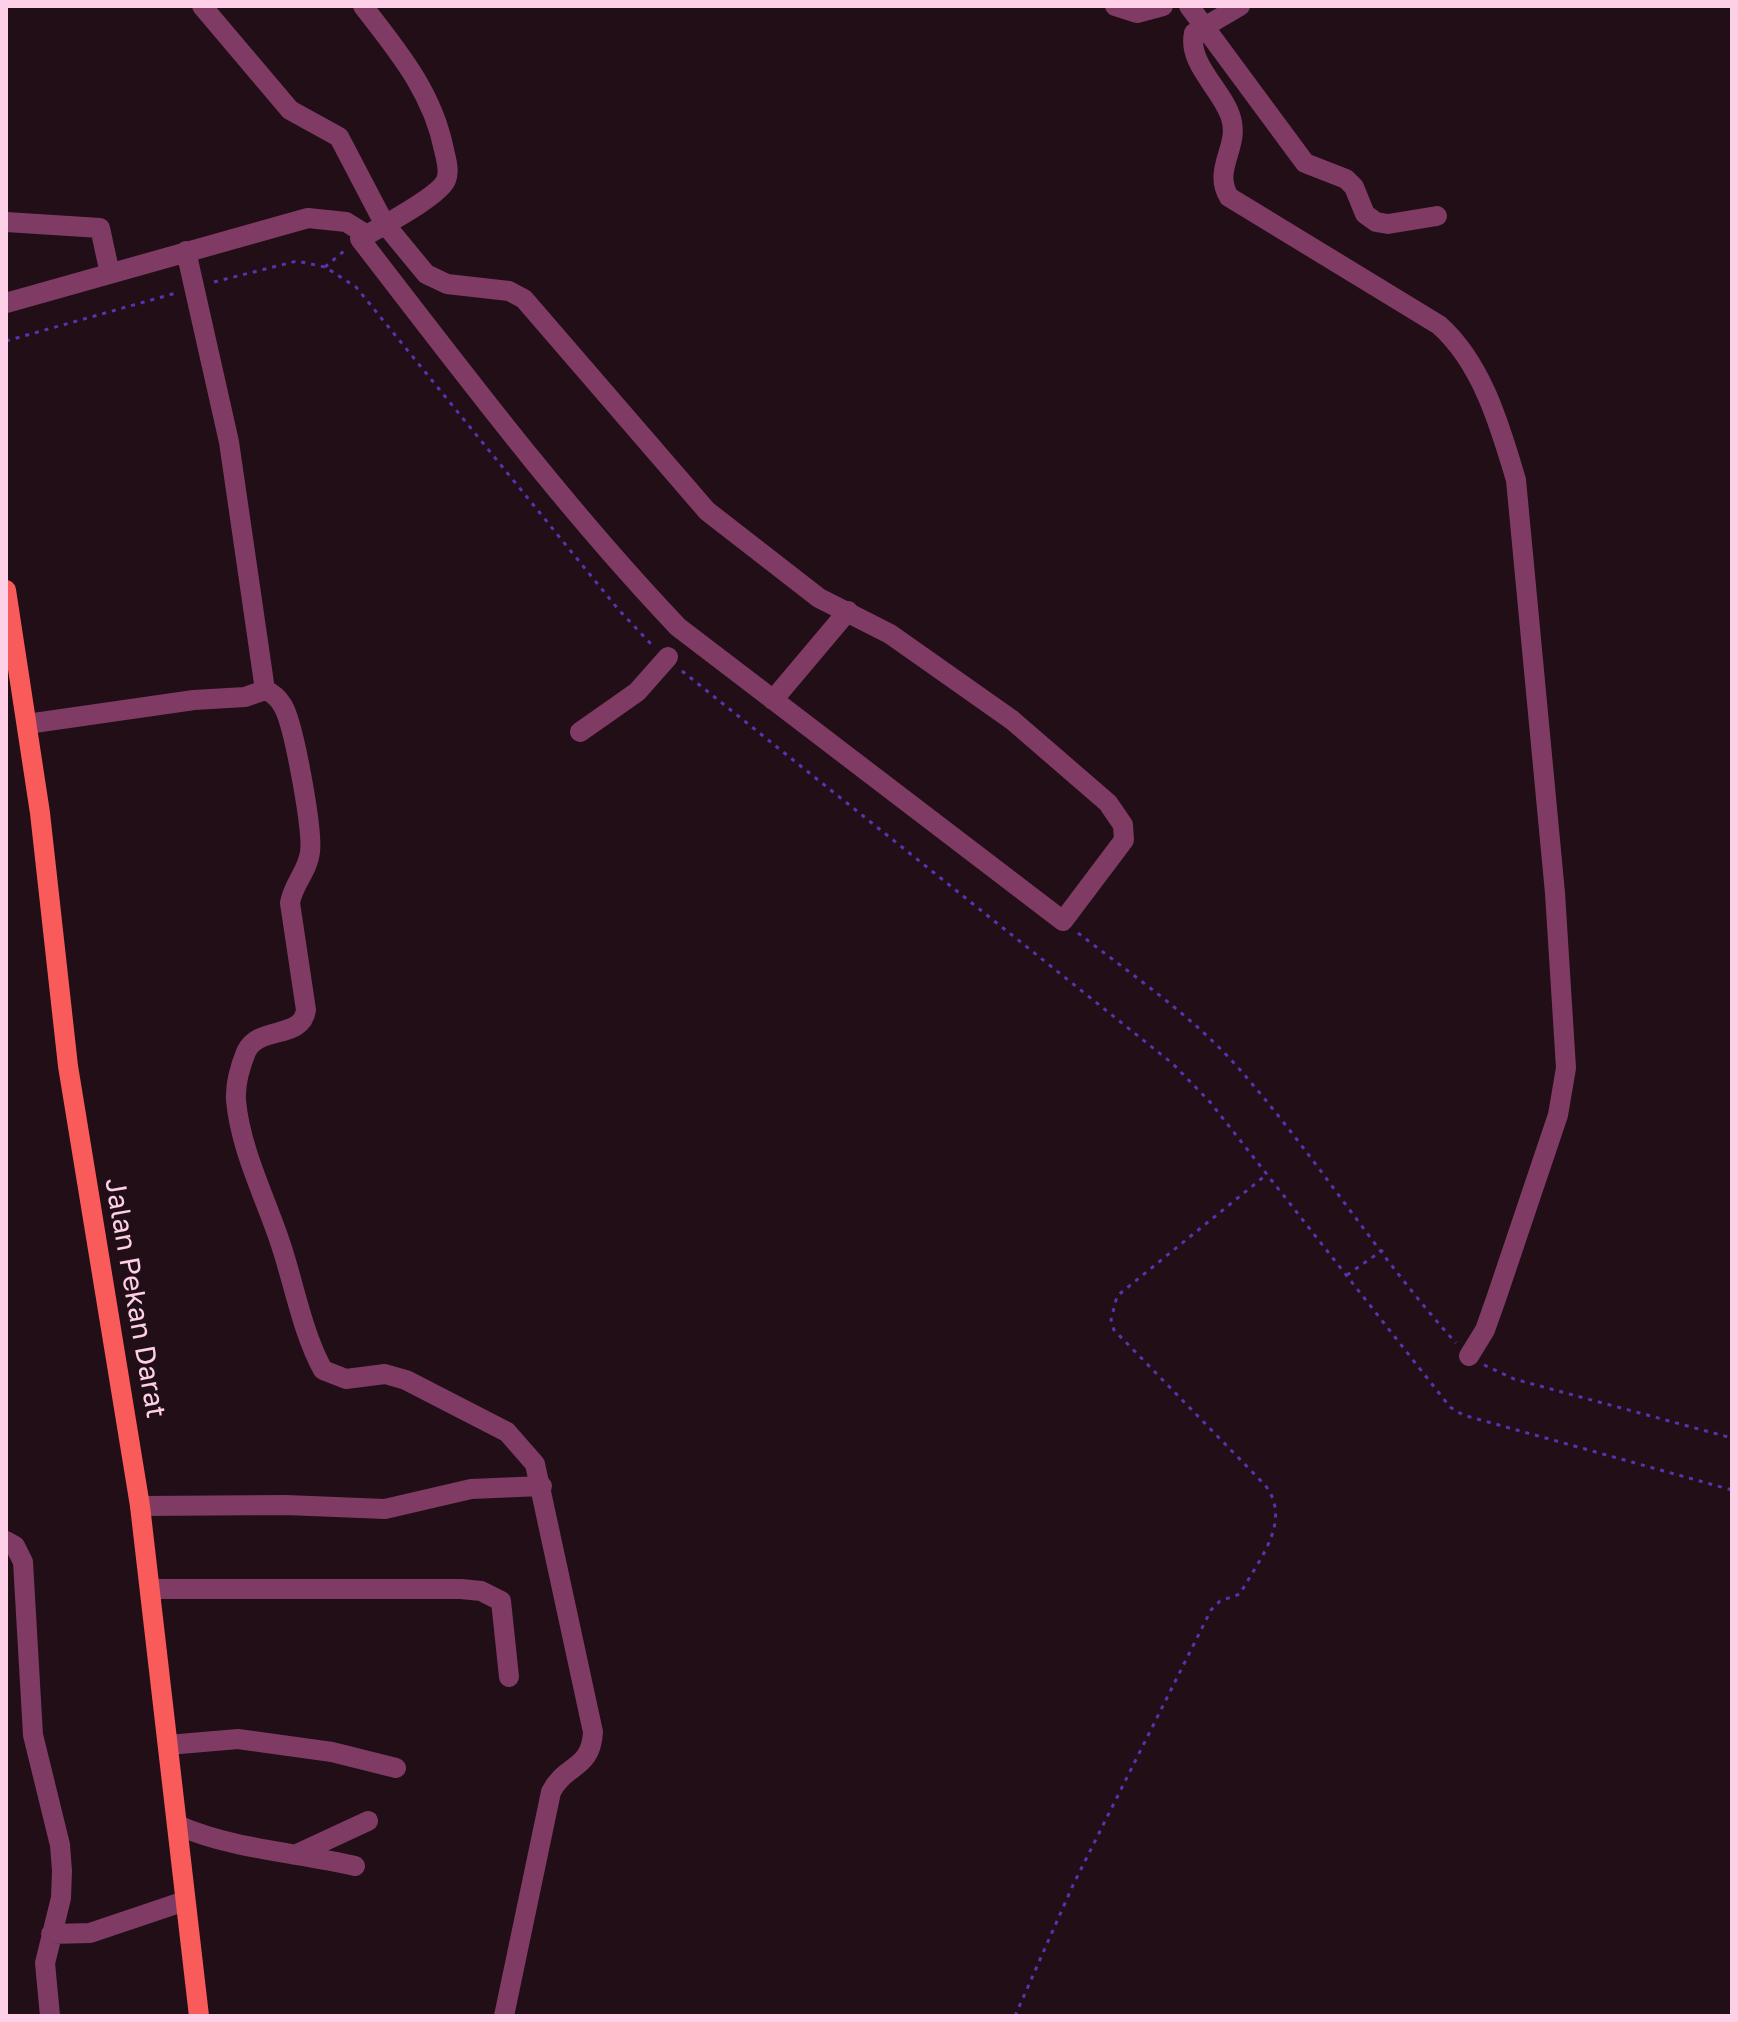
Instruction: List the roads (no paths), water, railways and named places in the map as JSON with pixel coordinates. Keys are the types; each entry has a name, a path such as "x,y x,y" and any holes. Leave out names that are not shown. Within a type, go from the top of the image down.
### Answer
{"main road":[{"name":"Jalan Pekan Darat","path":"6,590 27,724 68,1066 140,1506 199,2016"}],"street":[{"path":"202,6 290,110 339,137 376,229 426,274 447,284 509,291 524,299 707,511 819,598 890,634 1012,720 1115,811 1123,825 1124,840 1063,921 678,627 633,580 466,377 360,239 376,229 440,189 446,182 447,165 426,94 363,6"},
{"path":"1115,6 1137,13 1163,6"},
{"path":"1189,6 1294,151 1318,171 1346,179 1354,187 1365,214 1376,222 1388,224 1437,216"},
{"path":"1240,6 1194,33 1192,44 1194,54 1228,108 1233,125 1221,178 1229,197 1439,325 1455,339 1471,363 1497,421 1516,480 1554,881 1566,1068 1558,1115 1485,1330 1469,1356"},
{"path":"6,303 110,274 191,269 308,218 376,229"},
{"path":"6,222 100,228 110,274"},
{"path":"191,269 239,502 265,690 284,707 293,728 310,829 307,864 292,890 290,903 305,1019 298,1026 256,1038 240,1070 236,1102 250,1154 317,1358 331,1376 346,1379 385,1374 406,1380 507,1432 526,1451 528,1487 592,1740 586,1758 555,1783 551,1792 504,2016"},
{"path":"773,700 848,611"},
{"path":"580,732 637,692 668,657"},
{"path":"27,724 194,700 245,697 265,690"},
{"path":"140,1506 286,1505 385,1509 441,1494 528,1487"},
{"path":"6,1541 15,1546 23,1562 33,1735 60,1845 61,1898 45,1963 50,2016"},
{"path":"151,1589 394,1586 481,1591 501,1601 509,1677"},
{"path":"168,1745 238,1739 332,1752 396,1768"},
{"path":"299,1853 368,1821"},
{"path":"177,1825 242,1848 299,1853 355,1866"},
{"path":"51,1934 90,1933 185,1901"}]}
